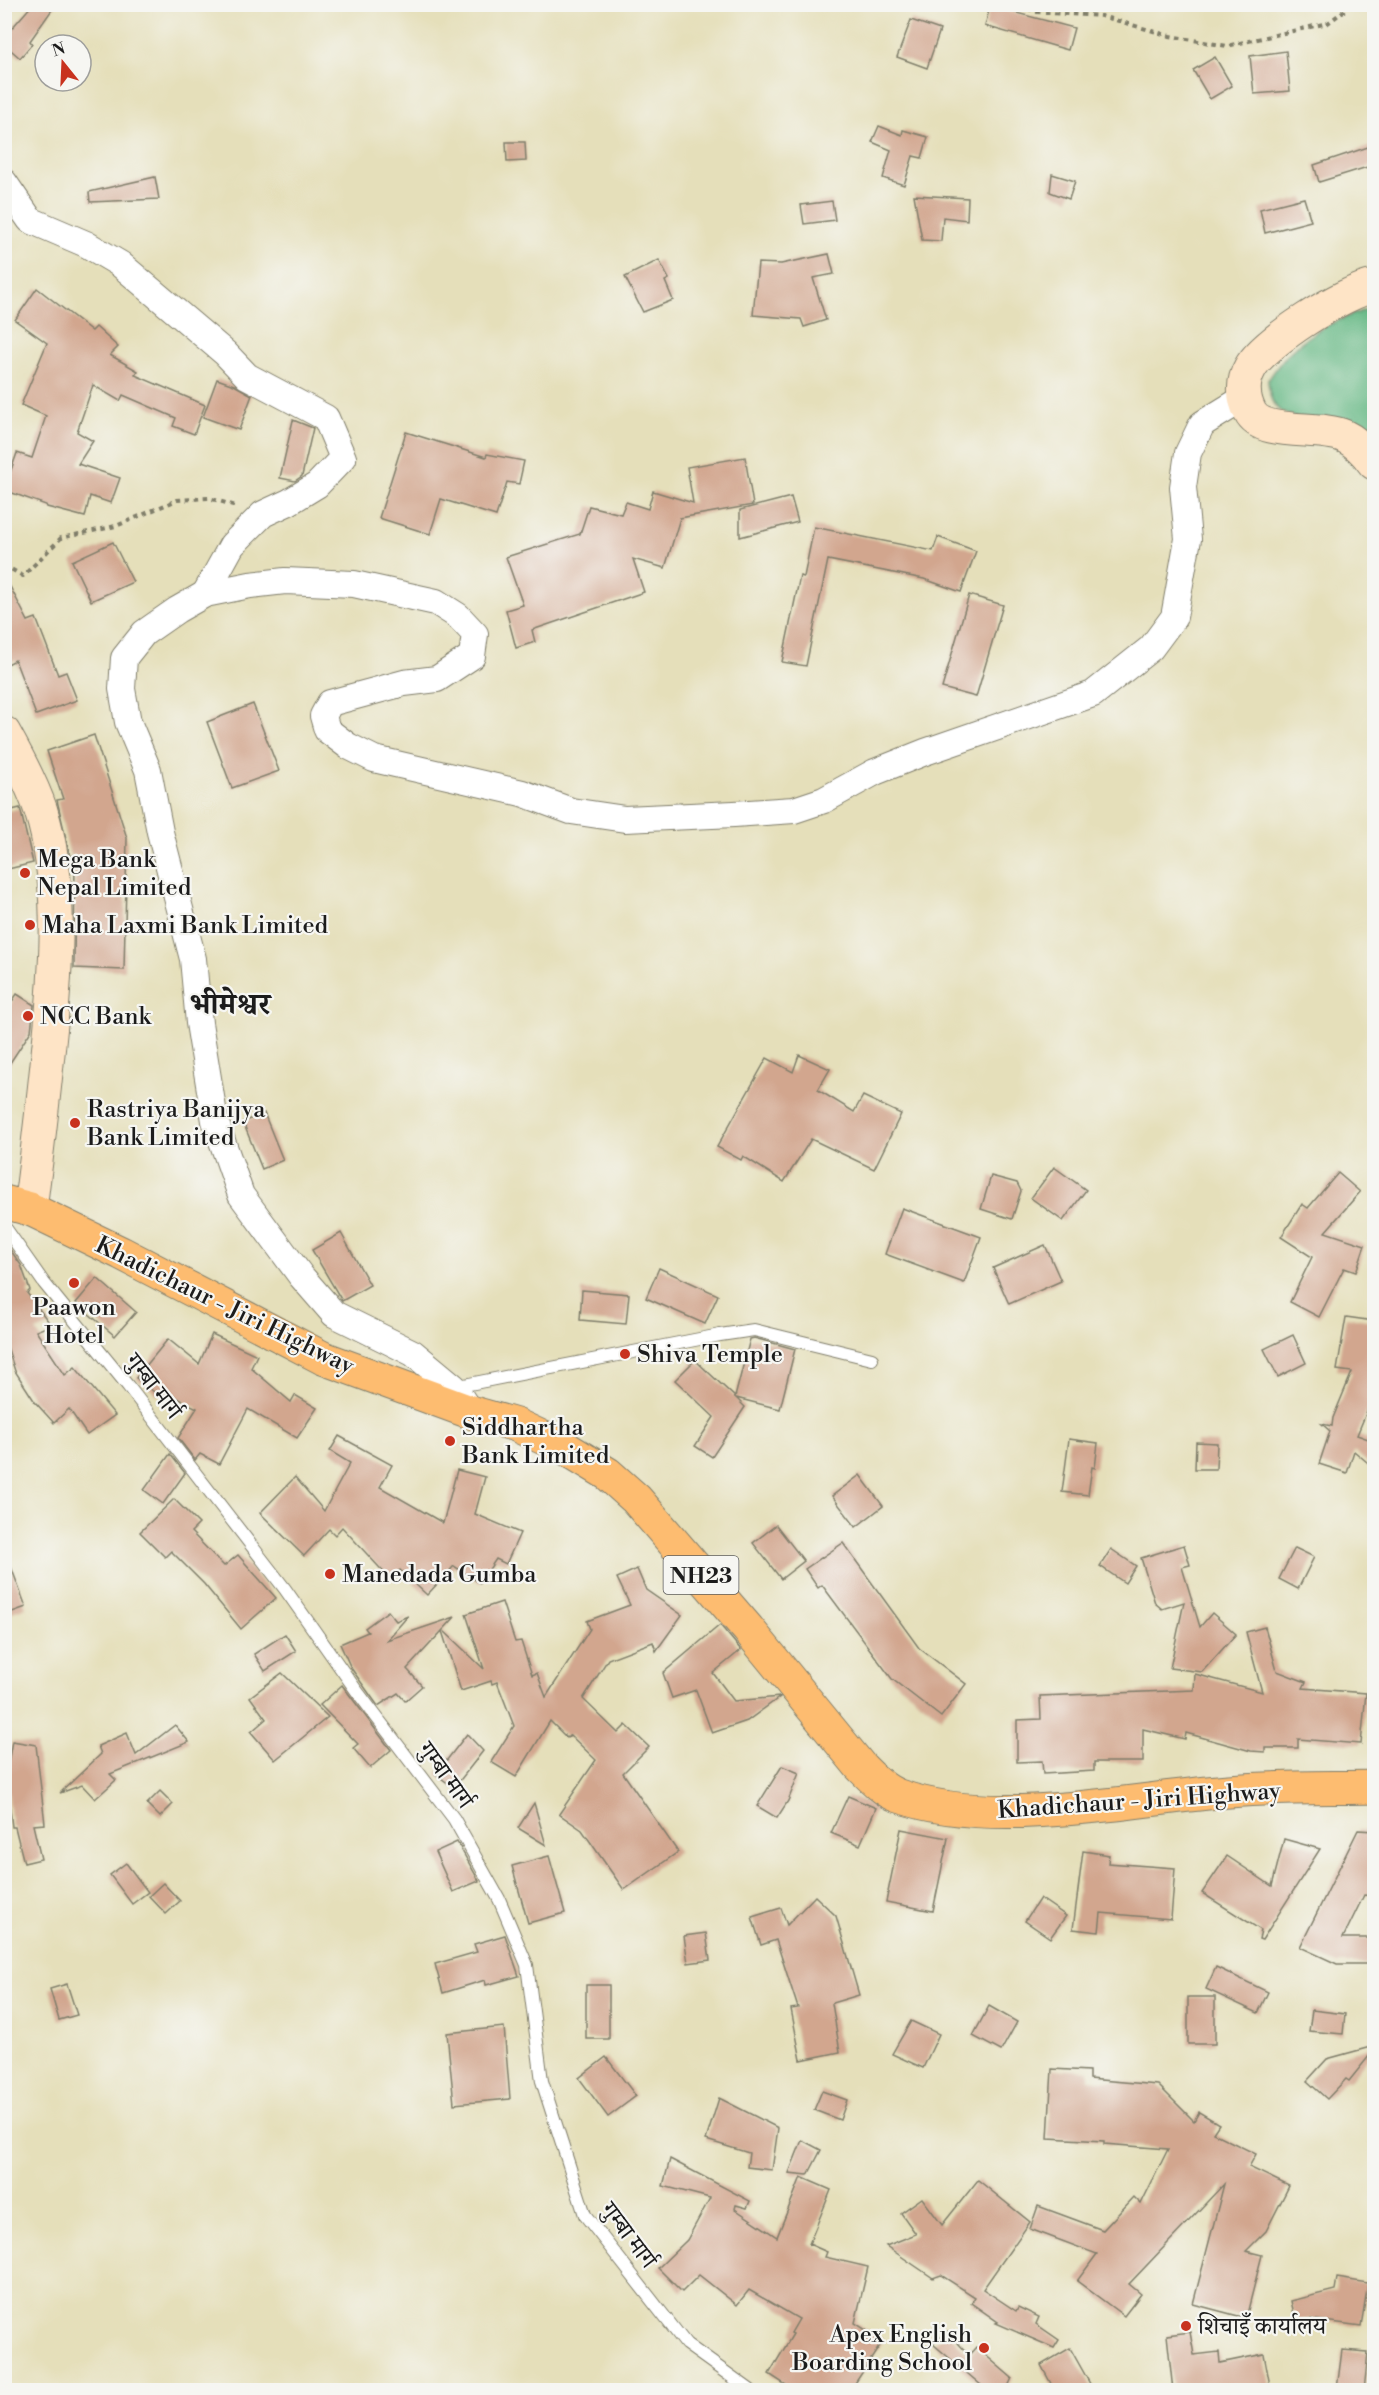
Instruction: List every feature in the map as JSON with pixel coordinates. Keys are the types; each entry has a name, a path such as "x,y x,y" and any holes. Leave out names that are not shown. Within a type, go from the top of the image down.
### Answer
{"main road":[{"path":"1374,286 1330,304 1258,356 1249,369 1245,381 1244,398 1251,415 1263,424 1282,429 1321,429 1344,436 1363,448 1374,463"},
{"path":"4,733 27,777 41,812 50,851 57,920 50,1037 13,1212"},
{"name":"Khadichaur - Jiri Highway","path":"13,1212 121,1253 323,1358 462,1399 567,1449 608,1474 636,1498 748,1629 860,1766 880,1785 897,1796 952,1808 1045,1811 1231,1791 1374,1787"}],"street":[{"path":"4,182 30,220 86,244 120,264 225,353 247,376 326,418 343,458 317,485 263,514 232,545 205,594"},
{"path":"462,1399 413,1353 334,1314 301,1276 241,1195 215,1121 199,1023 193,959 160,832 148,770 128,722 122,689 124,658 144,633 205,594 285,581 354,584 436,602 464,622 475,634 472,656 437,679 404,682 330,703 322,716 327,730 348,746 374,759 522,793 570,811 625,819 794,810 824,800 875,772 925,752 1093,694 1151,648 1174,617 1188,538 1183,487 1188,453 1202,424 1244,398"}],"lane":[{"name":"गुम्बा मार्ग","path":"13,1212 44,1283 128,1386 285,1589 356,1690 454,1819 499,1899 527,1965 542,2080 585,2215 686,2344 750,2391"},
{"path":"462,1399 720,1335 754,1330 872,1359"}],"path":[{"path":"1020,4 1035,12 1101,16 1170,36 1227,46 1328,23 1353,4"},
{"path":"4,566 23,576 61,538 116,526 177,500 208,498 263,514"}],"green space":[{"path":"1374,307 1374,441 1310,423 1279,410 1272,400 1268,380 1285,357 1317,331"}],"building":[{"path":"33,4 56,4 36,33 33,33 30,41 32,44 20,58 4,44 4,37"},
{"path":"990,6 1074,28 1068,50 985,26"},
{"path":"911,20 940,30 927,68 897,57"},
{"path":"1286,51 1290,91 1254,94 1250,56"},
{"path":"1215,57 1232,86 1210,99 1193,70"},
{"path":"879,126 902,135 903,130 928,137 922,158 913,156 904,185 883,178 891,150 872,142"},
{"path":"506,142 525,142 526,161 507,162"},
{"path":"1374,145 1374,165 1319,182 1314,165"},
{"path":"1052,174 1075,181 1069,199 1050,192"},
{"path":"155,177 159,199 90,202 89,192"},
{"path":"914,195 968,198 967,220 943,217 941,241 922,240"},
{"path":"1304,198 1311,221 1265,233 1260,209"},
{"path":"832,201 835,220 804,224 801,205"},
{"path":"829,254 834,274 813,278 826,320 804,327 801,319 753,315 758,263 781,264"},
{"path":"659,260 669,279 665,281 673,300 643,312 625,277"},
{"path":"37,288 92,331 96,327 118,347 110,355 138,371 135,375 205,405 194,434 173,426 176,418 123,395 120,401 93,385 77,432 93,441 78,464 120,478 111,503 90,496 85,517 47,507 4,490 17,453 32,458 46,416 21,405 47,343 15,320"},
{"path":"217,379 252,395 239,430 203,417"},
{"path":"293,420 313,428 302,476 295,481 280,478"},
{"path":"406,432 486,457 487,454 524,461 519,484 507,482 496,516 441,499 430,534 379,518"},
{"path":"745,457 753,505 680,518 665,568 633,559 644,592 532,630 535,642 516,648 506,610 523,605 506,557 580,534 589,506 621,514 626,502 648,509 653,491 693,503 687,467"},
{"path":"791,497 798,522 740,537 740,510"},
{"path":"814,527 933,551 938,537 976,551 961,592 924,579 828,560 806,666 782,662 800,576 804,577"},
{"path":"113,542 133,582 91,601 72,561"},
{"path":"4,575 28,621 36,618 58,675 66,672 77,700 36,715 15,660 4,666"},
{"path":"969,595 1003,605 976,697 942,688"},
{"path":"253,704 279,771 232,788 207,722"},
{"path":"94,735 127,838 124,970 74,968 75,855 70,856 57,800 63,799 47,751"},
{"path":"20,808 33,863 4,870 4,812"},
{"path":"17,994 34,1005 31,1031 4,1072 4,1013"},
{"path":"799,1055 830,1069 818,1090 854,1112 863,1096 901,1114 874,1169 811,1139 784,1182 743,1156 741,1160 717,1147 767,1058 793,1072"},
{"path":"264,1113 283,1160 262,1169 243,1122"},
{"path":"1054,1167 1086,1190 1063,1221 1031,1198"},
{"path":"1338,1173 1360,1192 1325,1232 1365,1245 1356,1272 1344,1268 1319,1317 1290,1302 1312,1257 1281,1237 1302,1204 1308,1208"},
{"path":"991,1176 1017,1183 1021,1191 1012,1219 981,1209"},
{"path":"902,1208 981,1237 964,1283 885,1254"},
{"path":"341,1233 370,1285 342,1301 312,1250"},
{"path":"4,1241 21,1265 30,1290 27,1293 51,1325 36,1331 65,1375 75,1367 115,1415 87,1435 69,1409 54,1423 35,1402 15,1371 4,1337"},
{"path":"1045,1245 1061,1281 1009,1304 993,1268"},
{"path":"659,1268 718,1295 705,1324 646,1298"},
{"path":"97,1278 136,1312 115,1336 76,1303"},
{"path":"582,1290 629,1294 626,1324 580,1320"},
{"path":"1346,1317 1374,1321 1374,1394 1357,1435 1374,1441 1374,1468 1354,1451 1347,1473 1319,1464 1330,1431 1322,1424 1332,1426 1333,1418 1352,1372 1337,1370"},
{"path":"212,1334 257,1355 251,1368 291,1402 295,1395 317,1408 297,1438 248,1409 219,1464 200,1454 195,1460 178,1438 197,1408 162,1390 158,1395 136,1378 168,1339 199,1364"},
{"path":"1293,1335 1306,1363 1278,1377 1264,1349"},
{"path":"754,1338 795,1349 780,1409 736,1398 745,1407 712,1457 695,1446 714,1417 675,1380 695,1360 735,1397 750,1339"},
{"path":"339,1436 392,1465 380,1487 443,1523 457,1470 485,1477 475,1514 520,1533 506,1564 496,1559 480,1583 454,1566 427,1595 400,1570 390,1579 342,1527 335,1535 329,1529 304,1556 260,1513 295,1477 324,1511 350,1463 330,1451"},
{"path":"1069,1439 1098,1443 1088,1495 1062,1492"},
{"path":"1196,1442 1217,1443 1216,1469 1195,1469"},
{"path":"170,1454 185,1473 163,1504 144,1490"},
{"path":"860,1475 883,1506 856,1527 832,1496"},
{"path":"174,1499 199,1524 191,1532 224,1566 238,1555 276,1598 241,1629 204,1584 171,1551 165,1557 140,1532"},
{"path":"776,1525 804,1561 781,1579 753,1543"},
{"path":"843,1543 919,1648 966,1684 941,1717 892,1679 822,1585 818,1588 805,1569"},
{"path":"1184,1545 1190,1565 1182,1567 1200,1627 1212,1613 1236,1634 1202,1672 1170,1668 1184,1602 1162,1609 1155,1603 1141,1558"},
{"path":"1295,1548 1314,1557 1298,1589 1279,1579"},
{"path":"1111,1549 1136,1566 1125,1583 1100,1566"},
{"path":"4,1556 7,1556 26,1607 4,1615"},
{"path":"637,1569 646,1590 682,1615 656,1651 653,1642 608,1659 583,1699 618,1733 626,1725 649,1747 623,1773 678,1852 624,1890 582,1830 559,1814 596,1760 570,1735 567,1738 550,1721 516,1777 491,1762 514,1726 497,1682 492,1684 491,1681 461,1691 442,1631 407,1669 422,1686 405,1701 398,1693 378,1706 351,1668 340,1644 368,1632 365,1628 388,1611 396,1621 408,1616 387,1640 455,1617 443,1630 484,1669 466,1614 502,1602 515,1642 521,1641 532,1675 537,1673 546,1697 590,1629 587,1621 630,1605 617,1578"},
{"path":"720,1625 741,1650 713,1673 734,1701 780,1697 747,1721 712,1733 696,1690 672,1698 663,1673"},
{"path":"1265,1627 1277,1671 1306,1682 1303,1688 1366,1693 1361,1744 1298,1739 1298,1748 1265,1748 1265,1752 1251,1751 1186,1733 1185,1739 1143,1729 1143,1762 1094,1762 1094,1771 1043,1774 1042,1761 1017,1762 1017,1720 1041,1719 1040,1696 1194,1690 1195,1674 1262,1692 1246,1632"},
{"path":"285,1634 296,1651 265,1671 254,1654"},
{"path":"282,1673 328,1717 275,1760 251,1732 266,1719 250,1697"},
{"path":"342,1685 391,1750 370,1768 353,1748 358,1744 320,1705"},
{"path":"175,1725 189,1742 110,1774 116,1780 95,1799 82,1785 60,1793 101,1754 98,1746 127,1733 136,1755"},
{"path":"467,1734 483,1751 454,1788 436,1774"},
{"path":"12,1741 36,1745 45,1824 33,1825 41,1859 24,1863 15,1827 12,1827 6,1774"},
{"path":"782,1766 799,1773 788,1801 777,1818 757,1806"},
{"path":"160,1791 173,1804 160,1817 147,1804"},
{"path":"848,1796 876,1808 860,1845 831,1833"},
{"path":"534,1803 546,1845 518,1828"},
{"path":"901,1829 948,1838 933,1911 886,1902"},
{"path":"1358,1830 1374,1831 1374,1896 1364,1895 1343,1938 1374,1938 1374,1964 1337,1964 1300,1947"},
{"path":"1284,1839 1320,1849 1262,1940 1259,1939 1261,1930 1202,1893 1227,1856 1272,1886"},
{"path":"457,1842 479,1881 453,1892 435,1852"},
{"path":"1083,1851 1109,1855 1108,1863 1175,1868 1171,1919 1101,1913 1099,1932 1073,1929"},
{"path":"549,1856 565,1913 528,1923 512,1866"},
{"path":"126,1863 148,1892 132,1904 110,1875"},
{"path":"163,1883 180,1901 166,1914 149,1896"},
{"path":"815,1896 836,1916 859,1995 832,2003 840,2052 801,2060 791,2009 798,2008 776,1940 761,1945 752,1917 781,1908 787,1925"},
{"path":"1040,1898 1066,1916 1050,1938 1025,1921"},
{"path":"706,1933 710,1960 688,1963 684,1936"},
{"path":"505,1935 519,1976 486,1985 485,1980 443,1993 435,1964 477,1952 474,1944"},
{"path":"1216,1967 1268,1992 1258,2013 1206,1989"},
{"path":"67,1984 77,2015 59,2020 50,1989"},
{"path":"586,1985 609,1985 609,2039 586,2039"},
{"path":"1188,1997 1215,1997 1215,2044 1188,2044"},
{"path":"989,2006 1017,2022 1001,2051 973,2036"},
{"path":"1312,2010 1345,2014 1343,2034 1309,2031"},
{"path":"911,2021 939,2034 923,2068 892,2054"},
{"path":"504,2027 510,2099 454,2104 447,2033"},
{"path":"1374,2046 1374,2050 1349,2081 1346,2079 1327,2099 1307,2081 1327,2059"},
{"path":"606,2057 636,2096 608,2117 579,2078"},
{"path":"1052,2069 1089,2071 1089,2079 1158,2085 1194,2121 1199,2112 1219,2124 1213,2133 1256,2154 1249,2167 1289,2186 1266,2231 1246,2251 1262,2255 1246,2318 1193,2304 1224,2184 1129,2284 1141,2294 1124,2316 1077,2281 1097,2254 1030,2229 1038,2206 1103,2230 1134,2197 1141,2204 1168,2149 1104,2144 1104,2141 1048,2138"},
{"path":"822,2091 847,2100 840,2120 814,2110"},
{"path":"719,2098 778,2128 772,2170 747,2167 749,2153 706,2140"},
{"path":"802,2140 821,2150 808,2175 789,2173"},
{"path":"670,2159 750,2201 747,2208 736,2205 735,2209 777,2237 801,2177 831,2190 809,2244 827,2252 825,2257 868,2267 855,2323 883,2341 850,2391 795,2391 769,2374 793,2334 791,2333 799,2319 749,2290 737,2305 699,2275 682,2292 658,2268 687,2240 710,2198 663,2186"},
{"path":"978,2180 1030,2222 983,2289 1016,2311 1018,2307 1039,2317 1036,2324 1059,2340 1054,2348 996,2323 998,2322 971,2303 975,2297 941,2275 933,2278 886,2246 916,2234 901,2213 922,2198 942,2225"},
{"path":"1337,2278 1368,2283 1361,2326 1309,2319 1296,2322 1291,2301 1335,2290"},
{"path":"947,2331 969,2355 976,2347 1012,2378 1006,2391 988,2391 933,2344"},
{"path":"1190,2332 1194,2355 1219,2352 1220,2363 1264,2354 1271,2391 1173,2391 1167,2335"},
{"path":"1070,2348 1094,2391 1055,2391 1041,2365"},
{"path":"1342,2350 1368,2352 1364,2391 1337,2389"}],"place":[{"name":"Mega Bank Nepal Limited","path":"25,873"},
{"name":"Maha Laxmi Bank Limited","path":"30,925"},
{"name":"NCC Bank","path":"28,1016"},
{"name":"Rastriya Banijya Bank Limited","path":"75,1123"},
{"name":"Paawon Hotel","path":"74,1283"},
{"name":"Shiva Temple","path":"625,1354"},
{"name":"Siddhartha Bank Limited","path":"450,1441"},
{"name":"Manedada Gumba","path":"330,1574"},
{"name":"शिचाइँ कार्यालय","path":"1186,2326"},
{"name":"Apex English Boarding School","path":"984,2348"}],"district":[{"name":"भीमेश्वर","path":"230,1004"}]}
